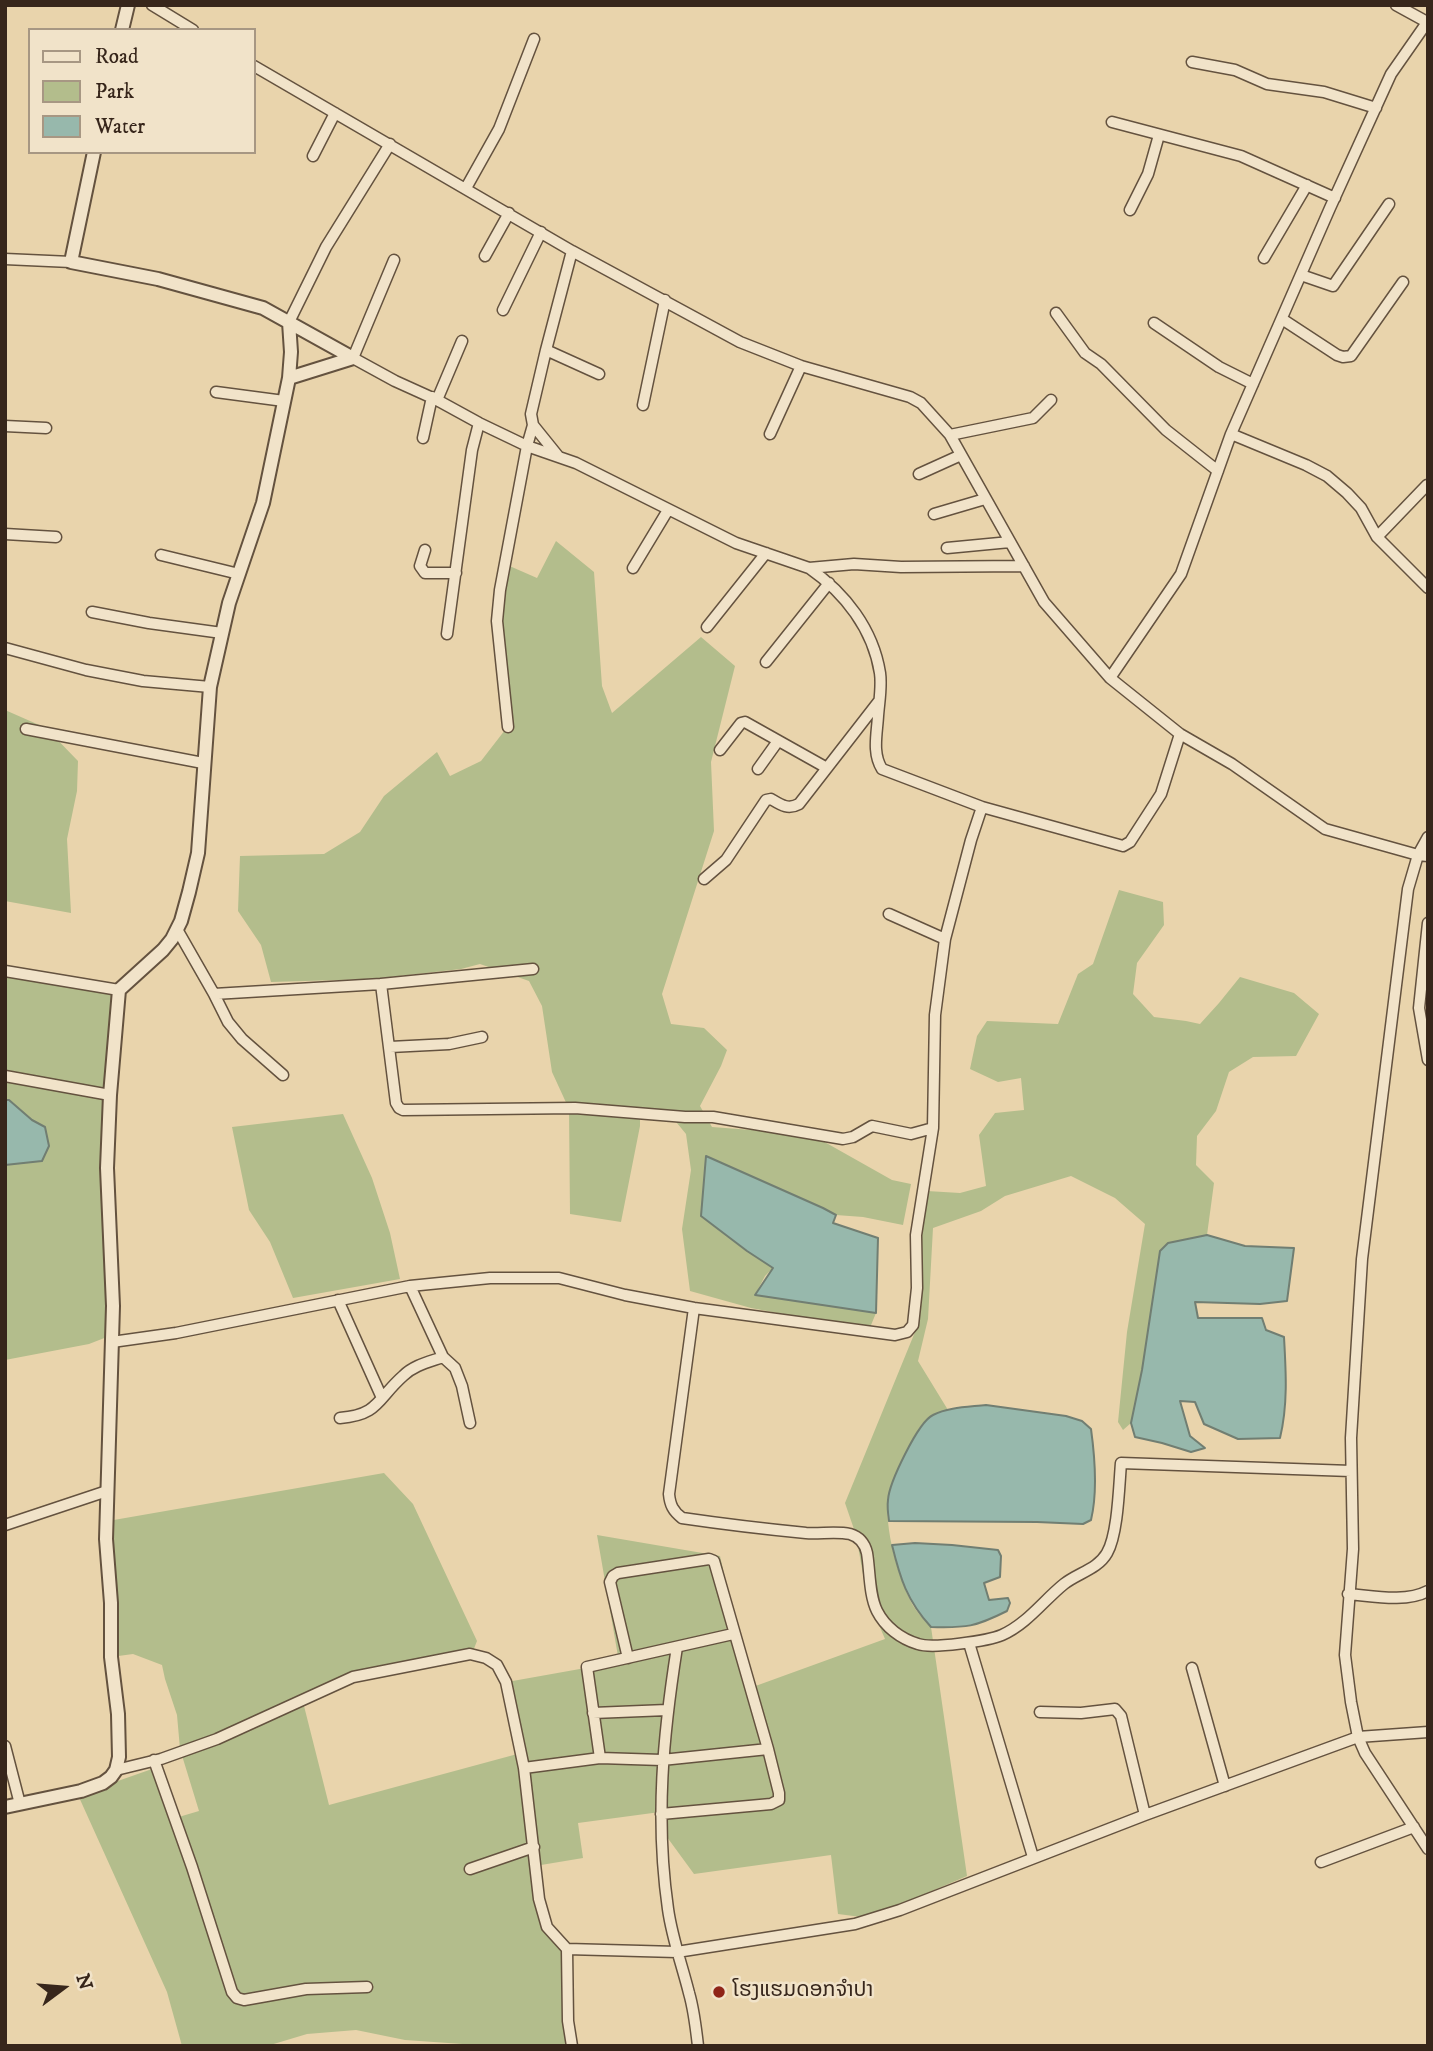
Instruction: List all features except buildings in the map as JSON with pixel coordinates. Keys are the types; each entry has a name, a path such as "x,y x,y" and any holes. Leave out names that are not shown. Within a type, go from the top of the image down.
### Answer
{"street":[{"path":"122,28 128,5"},
{"path":"152,5 190,28"},
{"path":"1110,678 1181,574 1231,434 1335,198 1391,74 1427,21 1396,5"},
{"path":"466,188 499,129 534,39"},
{"path":"1192,62 1235,70 1268,84 1324,92 1376,108"},
{"path":"256,67 572,250 740,342 801,366 910,397 921,403 950,435 1044,602 1110,678 1180,734 1232,764 1325,829 1423,855"},
{"path":"313,156 335,113"},
{"path":"1112,122 1241,156 1335,198"},
{"path":"1130,210 1148,174 1159,135"},
{"path":"5,1807 81,1791 103,1783 116,1770 120,1746 111,1657 111,1603 106,1539 112,1342 107,1168 119,990 163,950 178,931 189,892 198,853 210,687 229,604 263,503 289,378 292,352 289,322 326,247 390,144"},
{"path":"71,262 94,154"},
{"path":"1264,258 1307,185"},
{"path":"1301,275 1333,286 1388,204"},
{"path":"485,256 509,213"},
{"path":"503,310 541,232"},
{"path":"508,727 497,621 500,590 533,425 531,414 572,250"},
{"path":"5,259 71,262 158,279 263,308 395,381 527,446 558,456 736,542 809,568 843,597 865,627 874,648 880,675 875,753 882,769 982,807 1126,845 1161,794 1180,734"},
{"path":"289,378 353,358 394,260"},
{"path":"1282,319 1337,355 1351,356 1403,282"},
{"path":"643,405 665,300"},
{"path":"1056,313 1086,353 1101,364 1166,430 1218,471"},
{"path":"1154,323 1219,367 1253,384"},
{"path":"423,438 435,399 462,341"},
{"path":"546,350 599,374"},
{"path":"770,434 801,366"},
{"path":"216,392 284,401"},
{"path":"950,435 1033,418 1051,400"},
{"path":"447,634 472,450 479,423"},
{"path":"533,425 558,456"},
{"path":"5,426 46,428"},
{"path":"1231,434 1327,476 1361,508 1377,537 1428,588"},
{"path":"919,474 961,455"},
{"path":"1377,537 1427,485"},
{"path":"934,514 985,499"},
{"path":"633,568 668,510"},
{"path":"5,534 56,537"},
{"path":"947,548 1010,542"},
{"path":"425,550 420,566 425,573 456,573"},
{"path":"707,627 766,553"},
{"path":"161,555 239,574"},
{"path":"809,568 854,564 901,567 1024,566"},
{"path":"766,662 828,583"},
{"path":"92,612 222,633"},
{"path":"5,648 86,670 143,681 210,687"},
{"path":"704,880 726,860 766,800 771,799 785,807 799,804 880,701"},
{"path":"720,750 741,723 745,722 827,768"},
{"path":"26,729 204,763"},
{"path":"758,769 778,741"},
{"path":"112,1342 187,1331 410,1286 490,1278 559,1278 694,1308 895,1335 907,1332 913,1325 917,1288 916,1235 933,1128 935,1015 945,939 982,807"},
{"path":"1428,838 1408,889 1362,1259 1351,1438 1353,1549 1345,1655 1358,1737 1365,1753 1428,1849"},
{"path":"889,914 945,939"},
{"path":"1428,923 1419,1008 1428,1060"},
{"path":"178,931 228,1022 242,1039 283,1075"},
{"path":"214,994 381,984 533,969"},
{"path":"5,971 119,990"},
{"path":"381,984 396,1103 403,1110 575,1108 713,1117 843,1139 853,1137 872,1126 911,1134 933,1128"},
{"path":"390,1047 449,1044 482,1037"},
{"path":"5,1076 110,1096"},
{"path":"410,1286 443,1357 455,1368 470,1423"},
{"path":"338,1300 382,1398"},
{"path":"694,1308 669,1494 674,1512 682,1518 748,1528 849,1534 859,1538 865,1545 878,1614 894,1631 920,1646 969,1643 1003,1634 1025,1620 1066,1582 1088,1570 1107,1554 1112,1540 1121,1463 1351,1471"},
{"path":"340,1418 369,1412 403,1375 414,1367 443,1357"},
{"path":"5,1525 107,1491"},
{"path":"628,1658 610,1582 613,1576 709,1559 714,1561 768,1749 779,1800 771,1804 661,1814"},
{"path":"1348,1594 1402,1597 1428,1591"},
{"path":"600,1758 587,1667 733,1634"},
{"path":"969,1643 1032,1857"},
{"path":"677,1647 662,1760 661,1814 668,1907 690,1996 698,2046"},
{"path":"116,1770 217,1739 353,1677 470,1654 498,1665 506,1682 524,1768 539,1899 547,1927 567,1949 568,2021 572,2046"},
{"path":"1192,1668 1225,1786"},
{"path":"1040,1712 1081,1713 1115,1709 1121,1716 1145,1815"},
{"path":"593,1713 667,1710"},
{"path":"567,1949 677,1952 870,1920 1032,1857 1358,1737 1428,1732"},
{"path":"5,1746 20,1804"},
{"path":"524,1768 600,1758 662,1760 768,1749"},
{"path":"154,1760 232,1992 237,1998 244,2000 306,1989 368,1987"},
{"path":"1321,1862 1414,1827"},
{"path":"470,1868 534,1847"}],"green space":[{"path":"556,541 594,572 602,686 612,713 701,637 735,666 711,762 714,831 662,994 671,1024 704,1028 727,1050 700,1106 712,1127 765,1131 821,1140 892,1180 911,1184 903,1225 836,1215 706,1157 701,1216 773,1268 765,1276 755,1295 876,1313 869,1330 751,1308 690,1291 682,1229 691,1170 686,1134 672,1117 640,1118 621,1222 570,1214 569,1109 552,1072 542,1006 529,981 480,964 461,969 373,979 271,982 261,945 238,911 240,856 324,854 360,832 384,796 437,752 450,776 481,761 505,730 498,634 505,564 537,578"},
{"path":"5,710 46,728 78,761 77,791 67,839 71,913 5,901"},
{"path":"1119,890 1163,902 1164,925 1137,963 1133,994 1154,1017 1200,1024 1240,977 1294,993 1319,1014 1296,1056 1253,1057 1229,1072 1216,1111 1197,1136 1196,1165 1214,1183 1207,1235 1168,1243 1160,1251 1142,1370 1131,1423 1123,1430 1118,1422 1127,1332 1145,1224 1115,1198 1071,1176 1005,1196 981,1211 933,1228 928,1319 918,1361 948,1410 932,1416 922,1424 897,1472 887,1507 890,1538 904,1586 916,1610 931,1627 967,1876 869,1918 838,1914 831,1855 694,1874 664,1833 660,1812 578,1823 583,1858 535,1866 547,1927 566,1952 572,2046 477,2045 405,2040 356,2030 307,2034 267,2046 182,2046 167,1992 78,1795 152,1769 172,1819 199,1811 180,1749 177,1715 162,1665 133,1654 111,1657 108,1521 384,1473 413,1504 477,1641 471,1656 353,1678 303,1702 329,1805 521,1753 507,1682 619,1662 597,1535 720,1556 750,1688 885,1639 867,1597 856,1535 845,1503 915,1332 919,1225 927,1191 960,1193 986,1186 979,1135 995,1113 1024,1110 1021,1078 998,1082 970,1069 977,1036 987,1021 1058,1024 1078,974 1093,964"},
{"path":"5,968 121,990 109,1170 112,1335 89,1344 5,1360"},
{"path":"343,1114 372,1178 390,1233 400,1279 293,1298 270,1242 249,1210 232,1127"}],"water":[{"path":"5,1100 9,1100 32,1120 45,1127 49,1146 42,1161 5,1165"},
{"path":"706,1156 823,1208 836,1215 833,1223 878,1238 876,1313 755,1295 773,1268 701,1216"},
{"path":"1207,1235 1245,1246 1294,1248 1287,1301 1260,1304 1195,1302 1198,1318 1262,1318 1266,1330 1284,1337 1285,1401 1280,1438 1238,1439 1204,1424 1195,1402 1180,1401 1190,1436 1205,1448 1191,1452 1135,1437 1131,1423 1160,1251 1168,1243"},
{"path":"986,1405 1066,1416 1082,1421 1091,1429 1095,1486 1091,1520 1083,1524 889,1521 888,1503 893,1481 912,1440 927,1420 945,1410"},
{"path":"915,1543 998,1550 1001,1556 1000,1577 984,1583 989,1600 1008,1598 1010,1603 1007,1611 970,1625 931,1627 906,1589 892,1545"}],"place":[{"name":"ໂຮງແຮມດອກຈຳປາ","path":"719,1992"}]}
